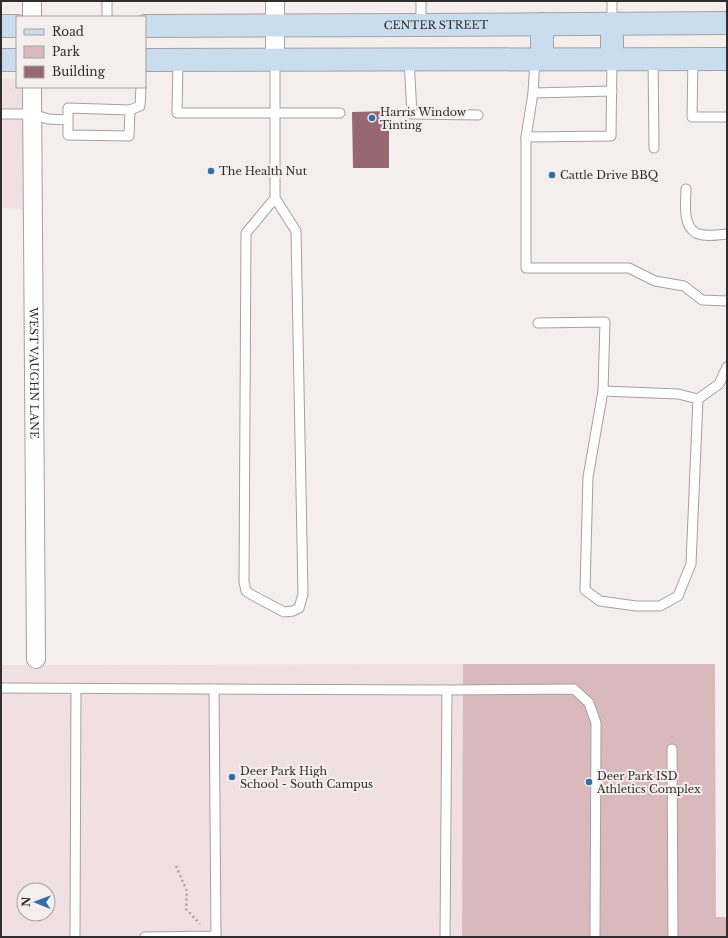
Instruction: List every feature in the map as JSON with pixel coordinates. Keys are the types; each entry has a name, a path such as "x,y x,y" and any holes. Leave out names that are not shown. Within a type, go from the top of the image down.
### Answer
{"main road":[{"path":"612,23 612,59"},
{"name":"CENTER STREET","path":"146,26 727,23"},
{"path":"538,59 542,24"},
{"path":"415,59 421,25"},
{"path":"1,26 16,26"},
{"path":"146,60 727,59"},
{"path":"1,60 16,60"}],"street":[{"path":"32,1 32,16"},
{"path":"275,1 275,60"},
{"name":"WEST VAUGHN LANE","path":"32,88 36,659"}],"lane":[{"path":"107,1 107,16"},
{"path":"421,1 421,25"},
{"path":"612,1 612,23"},
{"path":"415,59 412,114 478,115"},
{"path":"538,59 526,137 526,268 629,268 655,281 684,286 702,300 727,301"},
{"path":"526,137 611,136 612,59"},
{"path":"652,59 654,148"},
{"path":"693,59 692,117 727,117"},
{"path":"178,60 177,113 340,113"},
{"path":"275,60 275,198 296,231 303,594 299,608 293,611 284,612 246,591 244,582 246,233 275,198"},
{"path":"130,110 129,136 68,135 68,108 130,110 140,106 141,88"},
{"path":"533,93 612,91"},
{"path":"1,114 32,114 48,119 68,120"},
{"path":"686,189 686,219 690,227 696,233 706,235 727,234"},
{"path":"538,323 604,322 603,391 588,477 584,590 600,601 636,606 660,606 678,596 691,564 698,399"},
{"path":"603,391 678,394 698,399 719,384 727,367"},
{"path":"1,688 447,690 574,689 589,703 596,723 595,937"},
{"path":"75,937 76,689"},
{"path":"145,937 216,936 214,689"},
{"path":"445,937 447,690"},
{"path":"672,749 673,937"}],"path":[{"path":"176,866 187,891 186,910 211,936"}],"shaded area":[{"path":"1,78 16,79 16,88 27,88 24,209 1,208"},
{"name":"Deer Park High School - South Campus","path":"463,664 462,937 1,937 1,665"}],"green space":[{"name":"Deer Park ISD Athletics Complex","path":"463,664 715,664 716,917 727,917 727,937 462,937"}],"building":[{"path":"389,111 389,168 353,168 352,112"}],"place":[{"name":"Harris Window Tinting","path":"372,118"},
{"name":"The Health Nut","path":"211,171"},
{"name":"Cattle Drive BBQ","path":"552,175"},
{"name":"Deer Park High School - South Campus","path":"232,777"},
{"name":"Deer Park ISD Athletics Complex","path":"589,782"}]}
